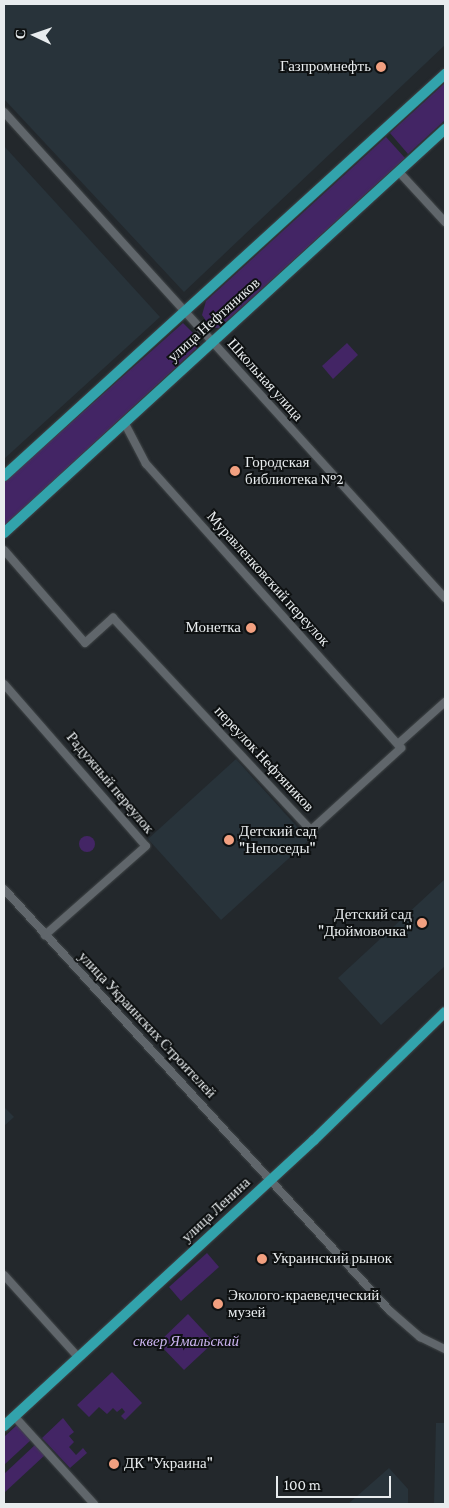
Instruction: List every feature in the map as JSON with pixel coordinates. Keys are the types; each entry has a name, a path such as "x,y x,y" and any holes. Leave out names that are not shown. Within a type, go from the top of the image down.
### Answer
{"main road":[{"name":"улица Нефтяников","path":"4,476 445,74"},
{"name":"улица Нефтяников","path":"4,533 445,130"},
{"name":"улица Ленина","path":"4,1426 271,1180 445,1012"}],"street":[{"name":"Школьная улица","path":"4,112 445,598"},
{"path":"399,172 445,222"},
{"name":"Муравленковский переулок","path":"124,422 146,464 400,746"},
{"name":"переулок Нефтяников","path":"4,550 85,643 113,618 311,830 445,702"},
{"name":"Радужный переулок","path":"4,684 146,846 45,935"},
{"name":"улица Украинских Строителей","path":"4,890 401,1322 420,1338 445,1349"},
{"path":"4,1275 78,1357"},
{"path":"14,1416 94,1504"}],"shaded area":[{"path":"4,4 445,4 445,45 184,292 4,99"},
{"path":"4,146 160,317 4,459"},
{"name":"Детский сад \"Непоседы\"","path":"236,759 309,840 221,920 148,839"},
{"name":"Детский сад \"Дюймовочка\"","path":"445,879 445,966 381,1025 338,978"},
{"path":"4,1107 14,1117 4,1126"},
{"path":"436,1423 445,1423 445,1504 434,1504"},
{"path":"389,1468 408,1489 408,1504 348,1504"}],"green space":[{"path":"445,83 445,120 408,154 390,133"},
{"path":"386,137 405,158 219,328 211,328 202,315 206,301"},
{"path":"183,323 198,338 199,346 4,526 4,482"},
{"path":"347,343 358,355 333,379 322,366"},
{"path":"87,836 95,844 87,852 79,844"},
{"path":"207,1253 219,1267 181,1301 169,1287"},
{"name":"сквер Ямальский","path":"188,1314 214,1342 184,1370 158,1343"},
{"path":"112,1372 142,1403 125,1420 121,1416 125,1412 122,1408 117,1412 113,1408 107,1414 99,1407 89,1417 77,1405"},
{"path":"63,1418 74,1432 69,1436 74,1442 69,1447 76,1455 83,1448 87,1453 70,1468 42,1438"},
{"path":"18,1424 32,1439 4,1465 4,1437"},
{"path":"36,1444 45,1455 4,1493 4,1474"}],"place":[{"name":"Газпромнефть","path":"381,67"},
{"name":"Городская библиотека №2","path":"235,471"},
{"name":"Монетка","path":"251,628"},
{"name":"Детский сад \"Непоседы\"","path":"229,840"},
{"name":"Детский сад \"Дюймовочка\"","path":"422,923"},
{"name":"Украинский рынок","path":"262,1259"},
{"name":"Эколого-краеведческий музей","path":"218,1304"},
{"name":"ДК \"Украина\"","path":"114,1464"}]}
